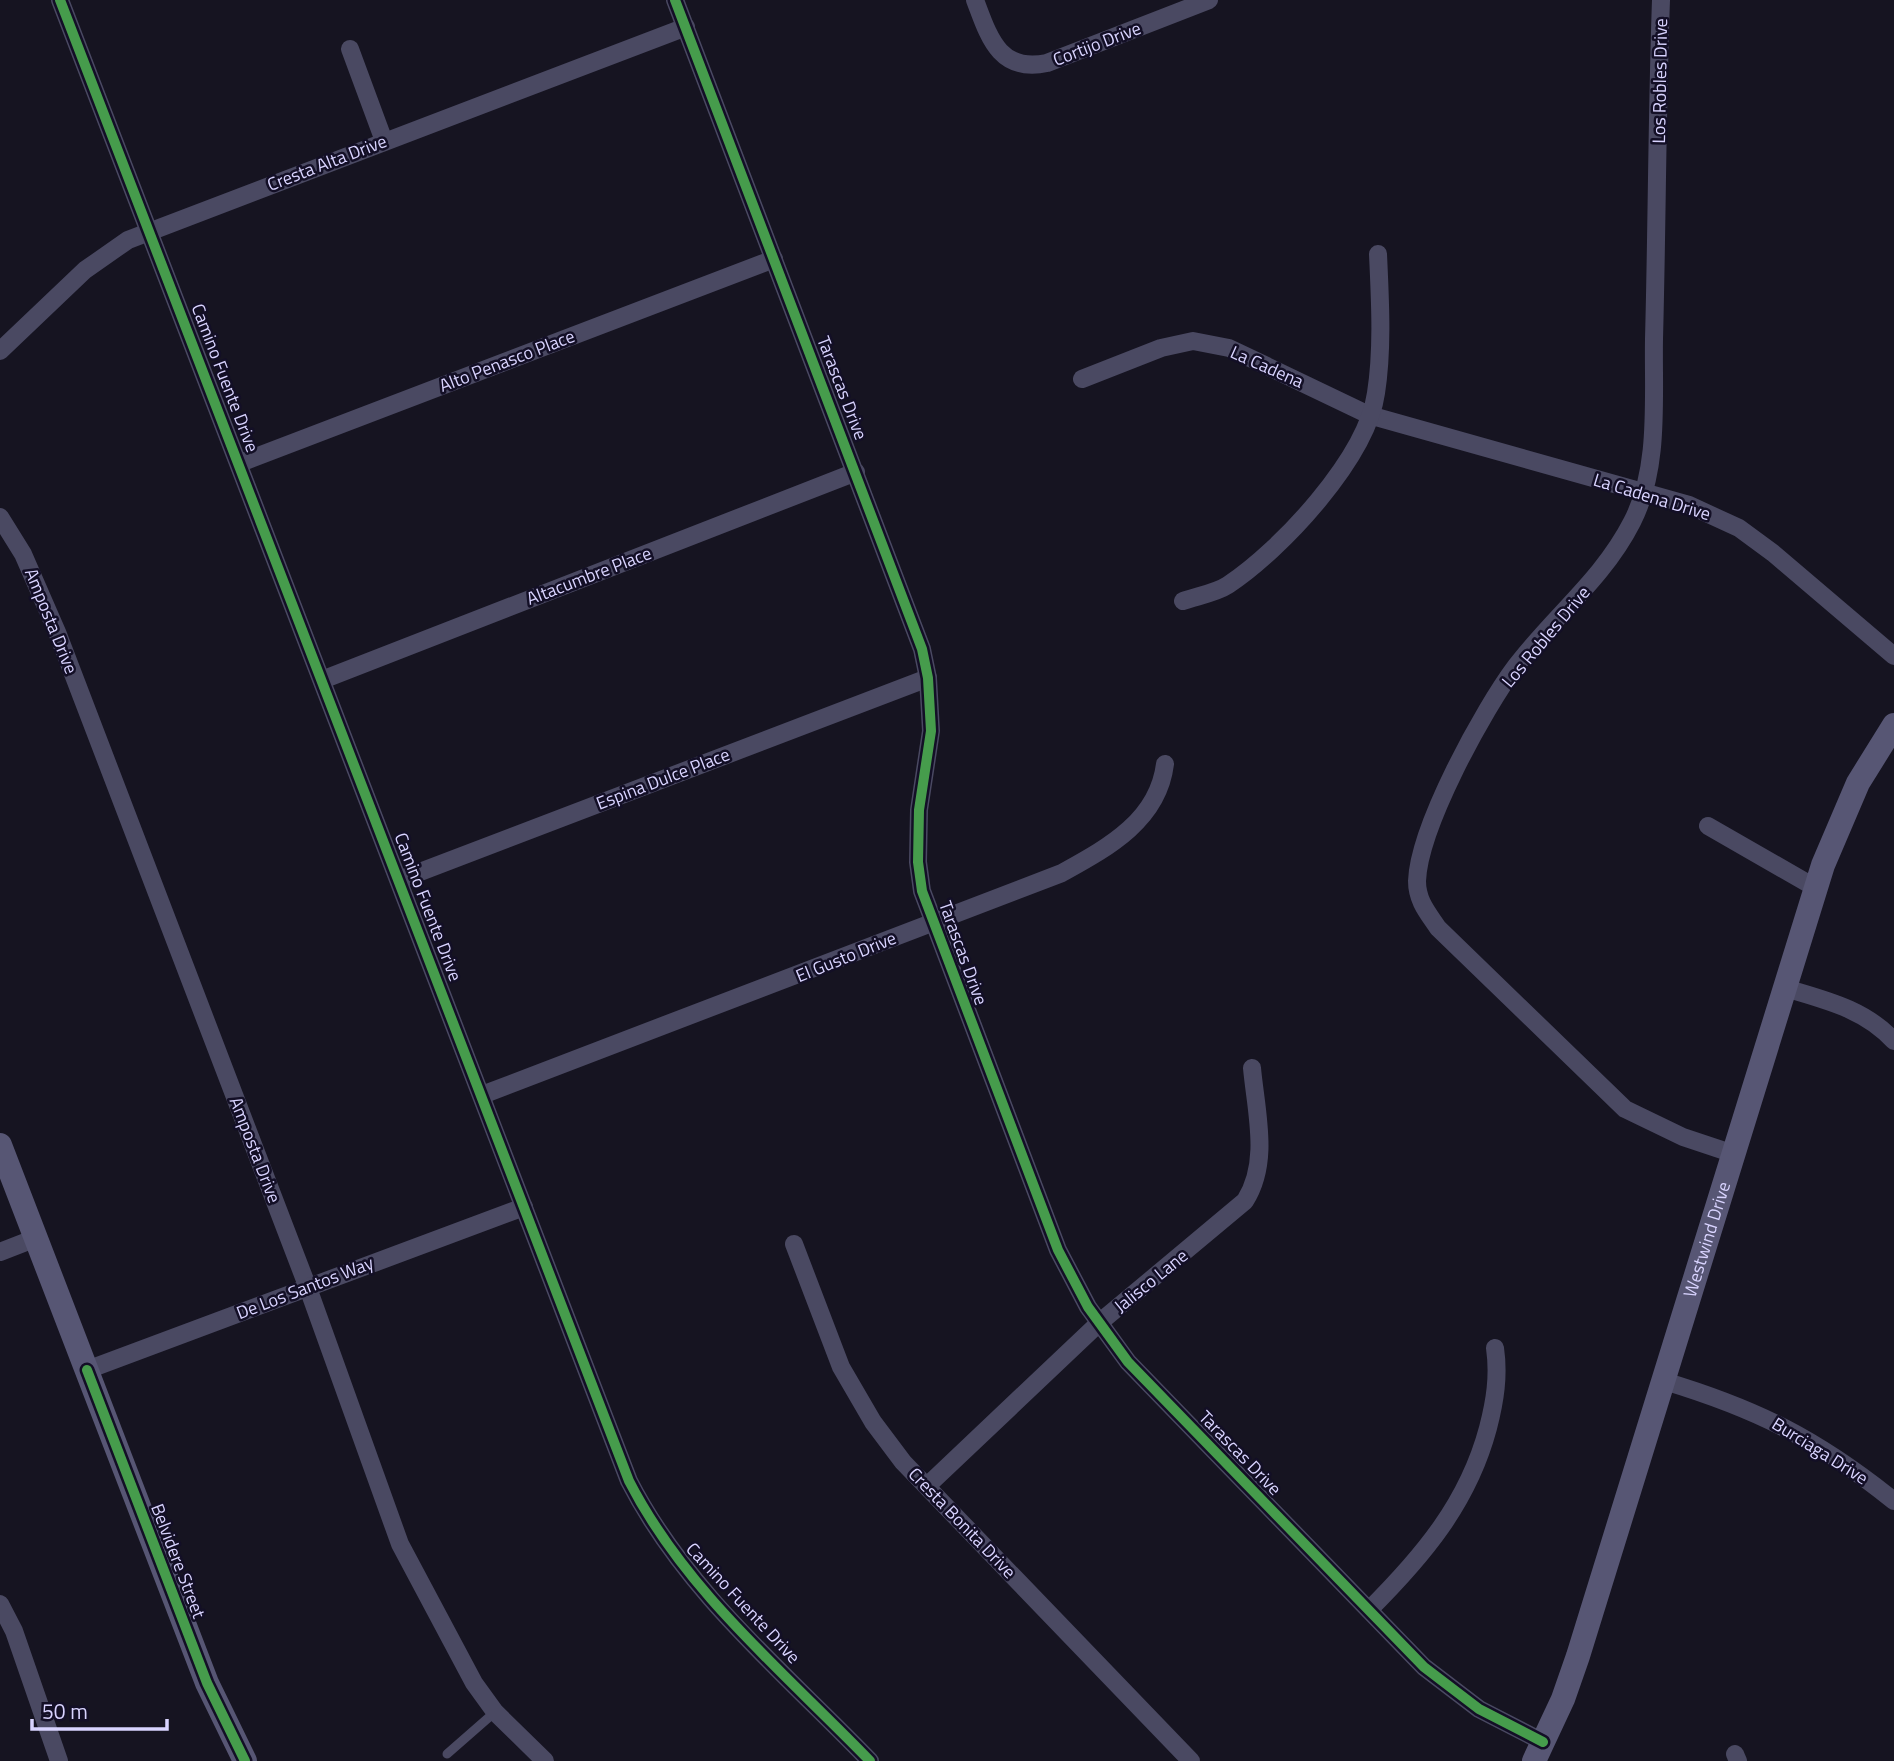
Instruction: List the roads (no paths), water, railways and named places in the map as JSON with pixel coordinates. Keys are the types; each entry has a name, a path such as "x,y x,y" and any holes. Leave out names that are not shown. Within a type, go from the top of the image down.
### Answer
{"main road":[{"name":"Westwind Drive","path":"1538,1752 1578,1656 1833,838 1858,783 1894,725"},
{"name":"Belvidere Street","path":"0,1145 207,1683 245,1761"}],"street":[{"name":"Camino Fuente Drive","path":"60,0 629,1480 669,1550 697,1585 870,1761"},
{"name":"Tarascas Drive","path":"676,0 916,629 928,678 929,752 919,810 917,846 922,891 932,924 1058,1250 1099,1323 1128,1362 1444,1684 1538,1752"},
{"name":"Cortijo Drive","path":"975,0 997,50 1008,59 1028,66 1047,63 1209,0"},
{"name":"Los Robles Drive","path":"1661,0 1653,413 1643,492 1634,519 1618,549 1580,597 1517,666 1477,724 1438,810 1417,880 1419,895 1438,928 1609,1097 1660,1128 1734,1154"},
{"name":"Cresta Alta Drive","path":"0,351 85,270 128,240 686,27"},
{"path":"350,49 384,141"},
{"path":"1183,601 1226,587 1287,535 1353,453 1376,395 1380,296 1378,254"},
{"name":"Alto Penasco Place","path":"240,463 774,259"},
{"name":"La Cadena","path":"1082,379 1135,356 1193,341 1229,348 1369,415"},
{"name":"La Cadena Drive","path":"1369,415 1689,505 1739,528 1773,553 1894,656"},
{"name":"Altacumbre Place","path":"322,680 856,472"},
{"name":"Amposta Drive","path":"0,517 39,586 308,1288 400,1544 453,1648 495,1712 545,1761"},
{"name":"Espina Dulce Place","path":"398,880 928,678"},
{"name":"El Gusto Drive","path":"482,1095 1062,873 1119,838 1153,804 1161,785 1165,764"},
{"path":"1708,826 1816,888"},
{"path":"1785,988 1844,1006 1866,1016 1894,1041"},
{"name":"Jalisco Lane","path":"927,1486 1099,1323 1229,1217 1254,1187 1261,1157 1252,1068"},
{"name":"De Los Santos Way","path":"87,1370 524,1206"},
{"path":"0,1252 36,1238"},
{"name":"Cresta Bonita Drive","path":"794,1244 841,1367 873,1422 903,1462 1191,1761"},
{"path":"1369,1610 1422,1555 1462,1496 1480,1459 1495,1402 1495,1348"},
{"name":"Burciaga Drive","path":"1664,1381 1717,1397 1781,1424 1810,1440 1894,1501"},
{"path":"0,1604 14,1631 59,1761"}],"lane":[{"path":"447,1754 495,1712"}]}
